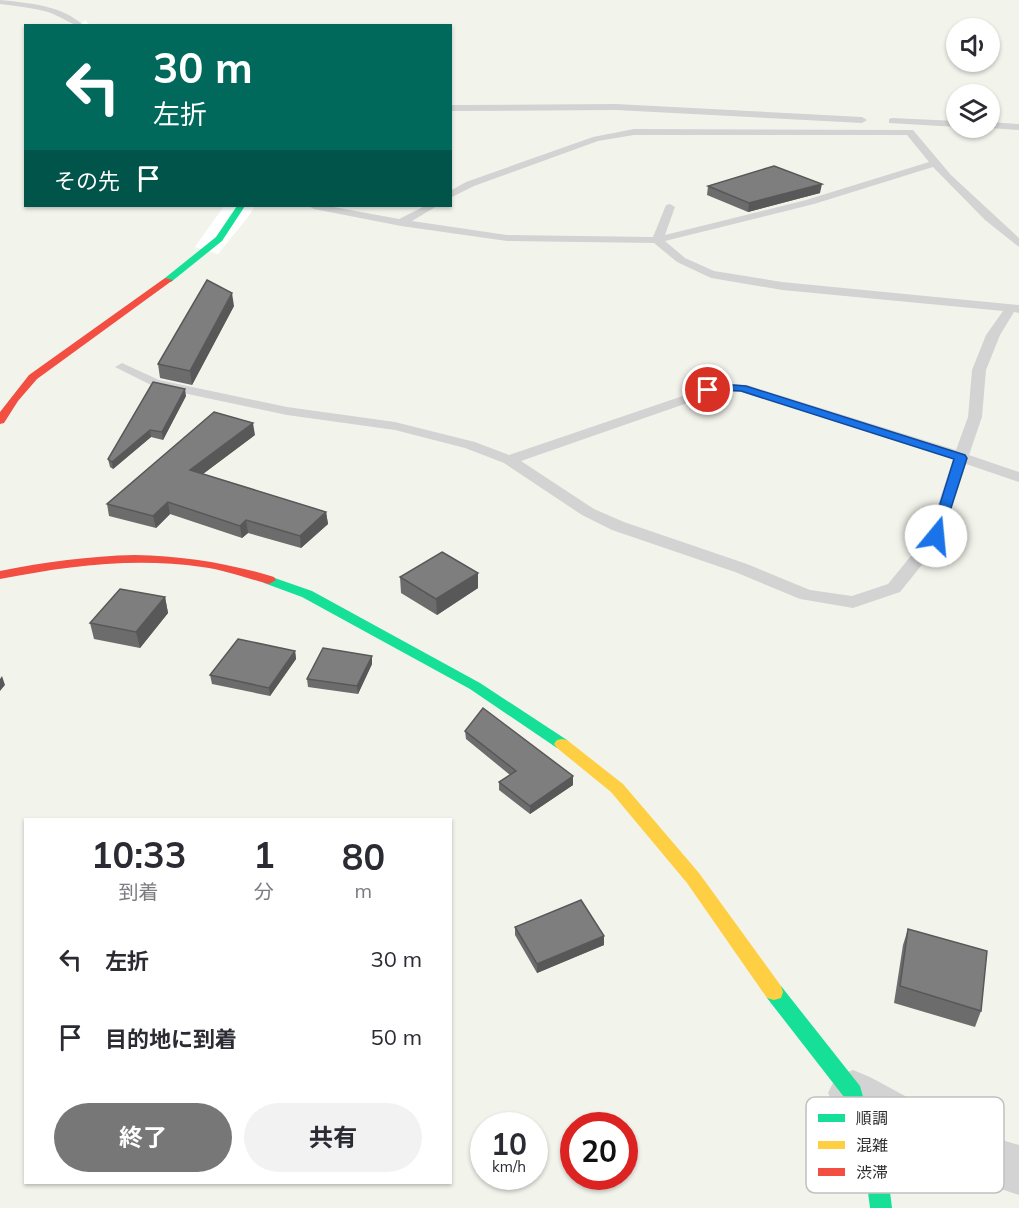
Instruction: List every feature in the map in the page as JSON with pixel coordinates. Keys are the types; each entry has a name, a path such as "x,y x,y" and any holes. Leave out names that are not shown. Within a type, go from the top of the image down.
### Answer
{"street":[{"path":"0,420 33,377 192,262 219,239 240,207"},
{"path":"0,576 42,566 114,558 187,560 244,571 307,594 475,686 561,744 617,788 693,878 766,982 853,1093 860,1097"},
{"path":"853,1093 854,1097"},
{"path":"1004,1165 1019,1170"},
{"path":"879,1193 881,1208"}],"lane":[{"path":"0,2 60,14 74,19 79,24"},
{"path":"452,108 616,107 946,123"},
{"path":"1000,126 1019,127"},
{"path":"452,194 470,184 596,139 634,132 910,132 933,164 976,207 1019,244"},
{"path":"319,207 401,223 507,237 657,240 810,202 933,164"},
{"path":"401,223 430,207"},
{"path":"657,240 670,207"},
{"path":"657,240 681,260 711,274 782,286 1015,309"},
{"path":"122,367 155,383 287,411 395,426 470,446 509,460 588,512 618,526 741,568 806,595 852,602 894,588 936,536 975,417 979,370 993,335 1015,309"},
{"path":"509,460 720,387 742,388 1019,477"}],"shaded area":[{"path":"0,0 1019,0 1019,1208 0,1208"}],"building":[{"path":"774,166 822,184 749,203 708,186"},
{"path":"207,280 232,293 190,371 158,364"},
{"path":"153,382 185,389 162,432 150,430 112,462 108,459"},
{"path":"214,412 253,423 190,470 326,512 300,536 246,520 240,526 168,502 153,516 107,504"},
{"path":"442,552 478,573 436,599 400,577"},
{"path":"120,589 165,597 136,632 90,623"},
{"path":"238,639 295,651 269,688 210,675"},
{"path":"323,648 372,656 357,686 307,679"},
{"path":"483,708 573,776 530,806 499,782 516,771 465,731"},
{"path":"581,900 604,936 537,964 515,927"},
{"path":"908,929 987,951 981,1011 900,986"}],"traffic: fast":[{"path":"168,280 219,239 240,207"},
{"path":"269,580 307,594 475,686 562,744"},
{"path":"774,992 854,1097"},
{"path":"879,1193 881,1208"}],"traffic: slow":[{"path":"562,744 617,788 693,878 774,992"}],"traffic: jam":[{"path":"0,421 14,399 33,377 168,280"},
{"path":"0,575 67,563 135,558 203,563 269,580"}],"route":[{"path":"708,390 720,387 742,388 961,458 936,536"}]}
